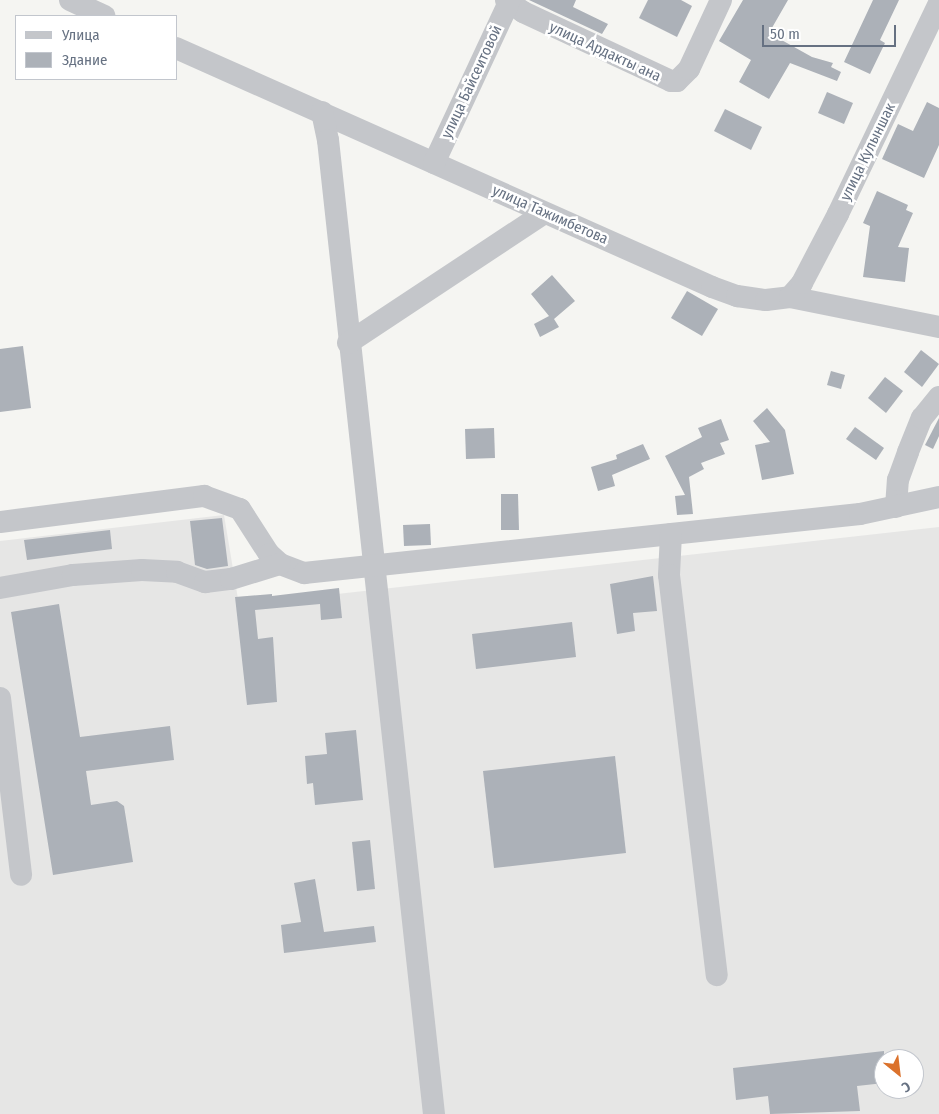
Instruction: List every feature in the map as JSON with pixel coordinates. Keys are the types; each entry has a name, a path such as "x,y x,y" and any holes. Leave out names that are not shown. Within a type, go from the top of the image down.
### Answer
{"street":[{"path":"70,0 103,15"},
{"name":"улица Ардакты ана","path":"508,1 662,80 677,81 689,69 721,0"},
{"name":"улица Байсеитовой","path":"434,163 508,1"},
{"name":"улица Кулыншак","path":"790,297 802,283 838,214 939,3"},
{"name":"улица Тажимбетова","path":"178,49 322,112 543,214 737,296 766,300 790,297 939,327"},
{"path":"322,112 328,140 348,343 405,825 434,1114"},
{"path":"348,343 543,214"},
{"path":"896,506 898,480 908,452 922,418 939,397"},
{"path":"0,522 204,496 240,509 258,539 280,564 304,573 860,514 939,497"},
{"path":"671,534 669,574 717,975"},
{"path":"0,588 73,575 142,570 177,572 205,582 231,580 280,564"},
{"path":"0,698 21,875"}],"shaded area":[{"path":"224,515 239,605 939,527 939,1114 0,1114 0,541"}],"building":[{"path":"529,0 576,0 573,7 608,24 602,34"},
{"path":"648,0 681,0 692,6 677,37 639,18"},
{"path":"743,0 788,0 769,33 812,57 833,63 831,67 841,72 837,81 790,63 769,99 739,82 751,60 719,41"},
{"path":"873,0 899,0 880,40 885,43 870,74 844,62"},
{"path":"827,92 853,103 844,124 818,113"},
{"path":"927,102 939,108 939,145 924,178 882,159 898,124 913,131"},
{"path":"725,109 762,127 751,150 714,131"},
{"path":"877,191 908,205 906,210 913,213 898,247 909,248 905,282 863,277 870,226 863,223"},
{"path":"552,275 575,301 554,319 559,327 540,337 534,324 549,316 531,294"},
{"path":"687,291 718,309 702,336 671,318"},
{"path":"23,346 31,408 0,412 0,349"},
{"path":"921,350 939,364 922,387 904,372"},
{"path":"831,371 845,375 841,389 827,385"},
{"path":"885,377 903,391 886,413 868,398"},
{"path":"767,408 785,430 794,474 762,480 755,445 770,442 753,421"},
{"path":"939,418 939,436 933,449 925,445"},
{"path":"721,419 729,440 720,443 725,454 701,463 704,469 689,477 693,514 677,515 675,496 685,495 665,456 702,437 698,428"},
{"path":"855,427 884,448 876,460 846,439"},
{"path":"494,428 495,458 466,459 465,429"},
{"path":"643,444 650,459 612,475 615,486 598,491 591,467 617,459 616,455"},
{"path":"501,494 518,494 519,530 501,530"},
{"path":"222,518 228,566 207,569 195,565 190,521"},
{"path":"430,524 431,545 404,546 403,525"},
{"path":"110,530 112,549 27,560 24,540"},
{"path":"653,576 657,611 633,613 635,631 617,634 610,584"},
{"path":"339,588 342,618 321,620 320,604 255,610 258,639 273,637 277,702 247,705 235,597 272,594 272,596"},
{"path":"59,604 80,737 170,726 174,760 86,771 91,805 117,801 124,806 133,862 53,875 11,612"},
{"path":"572,622 576,657 476,669 472,634"},
{"path":"356,730 363,800 315,805 313,783 307,784 305,756 327,754 325,733"},
{"path":"615,756 626,853 494,868 483,771"},
{"path":"370,840 375,889 357,891 352,842"},
{"path":"315,879 324,932 374,926 376,942 284,953 281,925 301,922 294,883"},
{"path":"874,1052 874,1084 857,1086 860,1111 770,1114 768,1096 736,1100 733,1068"}]}
